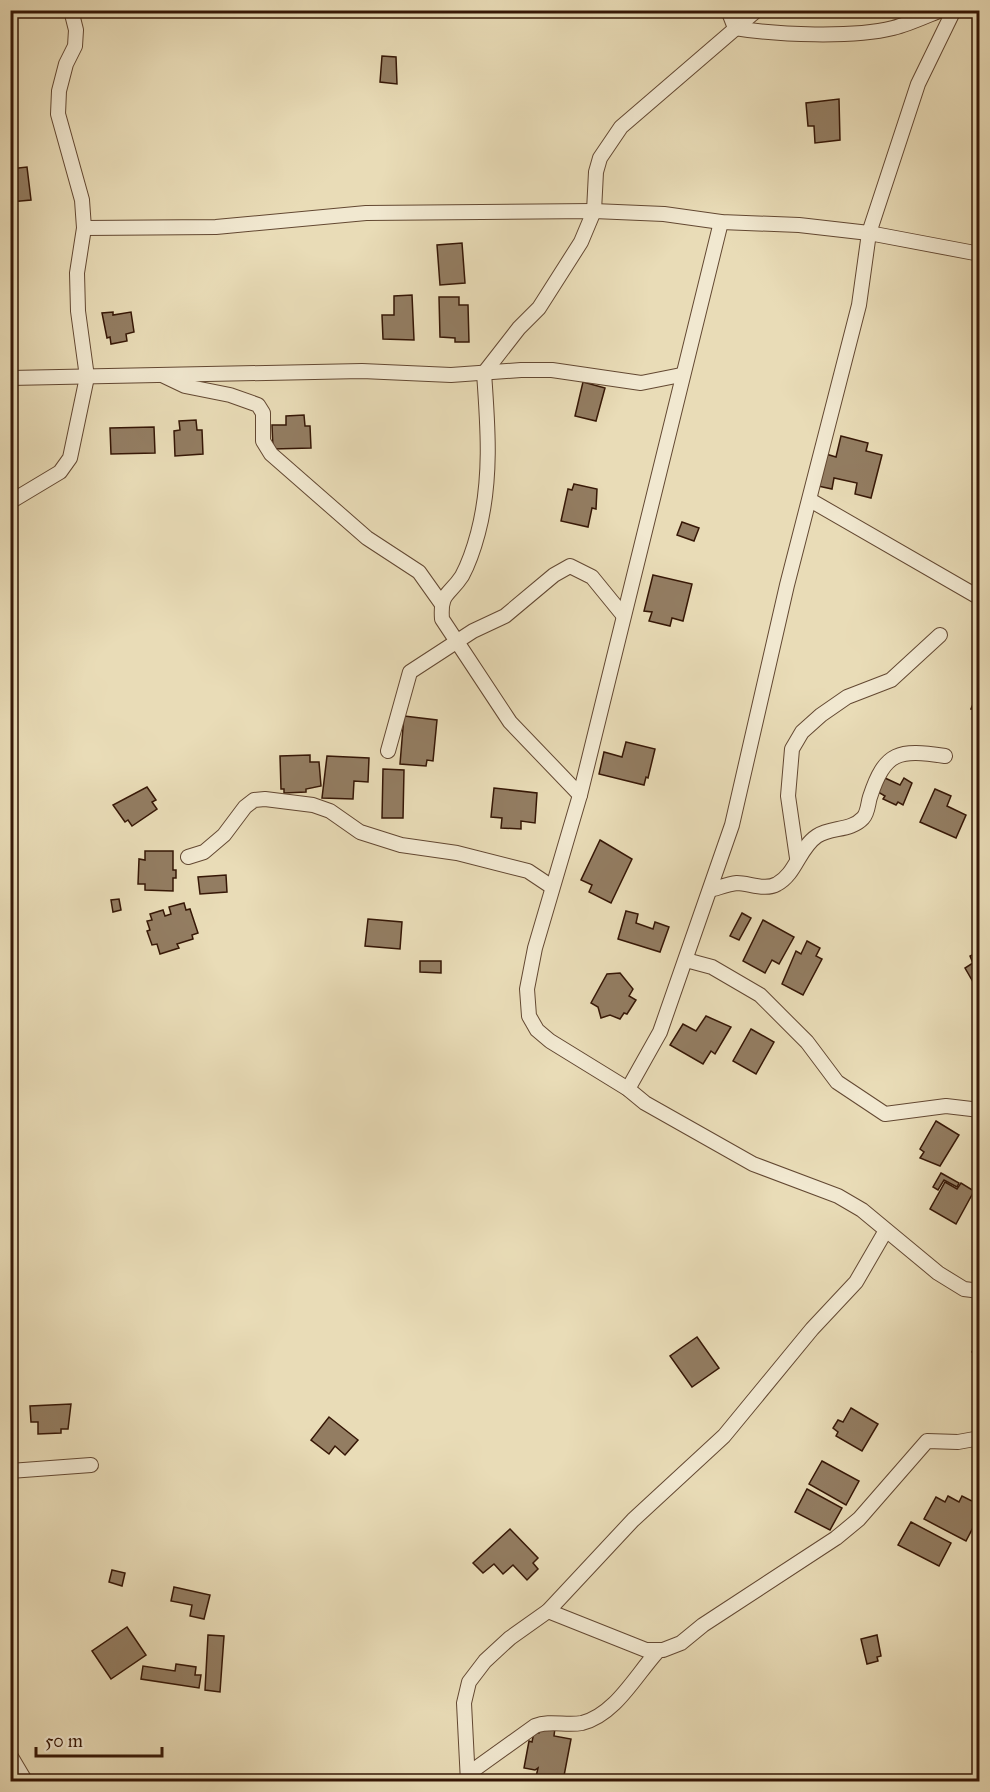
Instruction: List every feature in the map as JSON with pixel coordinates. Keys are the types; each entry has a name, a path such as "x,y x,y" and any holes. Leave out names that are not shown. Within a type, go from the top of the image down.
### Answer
{"street":[{"path":"10,502 60,472 70,458 87,377 78,311 77,273 84,228 82,200 58,114 59,91 66,64 75,46 76,30 70,10"},
{"path":"728,10 735,28"},
{"path":"580,795 510,722 442,619 441,603 446,592 460,578 468,563 486,494 489,439 484,373 558,282 581,242 594,211 596,172 605,146 621,127 758,10"},
{"path":"735,28 764,33 870,31 893,28 941,10"},
{"path":"628,1089 660,1032 732,825 787,585 859,305 869,233 918,84 954,10"},
{"path":"84,228 216,227 366,213 594,211 664,214 721,222 799,225 869,233 980,254"},
{"path":"721,222 681,375 673,425 623,615 580,795 535,948 527,989 529,1016 537,1030 550,1041 628,1089 660,1112 753,1164 838,1196 862,1210 885,1232 938,1273 964,1288 980,1291"},
{"path":"10,378 362,370 451,375 552,370 641,383 681,375"},
{"path":"159,374 185,386 230,395 258,405 263,413 263,441 271,454 367,538 419,572 441,603"},
{"path":"810,501 980,598"},
{"path":"388,752 410,672 456,642 505,616 554,575 570,566 592,577 623,615"},
{"path":"797,858 788,796 792,749 802,732 821,715 848,697 891,680 940,635"},
{"path":"710,890 735,883 771,887 780,883 805,846 818,835 854,826 865,817 878,772 890,758 912,752 945,756"},
{"path":"188,857 204,852 212,846 254,800 265,799 330,811 360,832 401,845 457,853 528,871 552,887"},
{"path":"686,960 712,968 760,995 807,1042 837,1082 885,1114 899,1114 946,1106 980,1110"},
{"path":"468,1778 465,1703 469,1682 485,1661 510,1638 548,1611 633,1520 724,1436 812,1329 856,1282 885,1232"},
{"path":"468,1778 535,1726 544,1722 581,1723 600,1714 620,1695 657,1652 681,1643 703,1625 836,1538 859,1519 927,1441 958,1442 980,1438"},
{"path":"10,1471 91,1465"},
{"path":"548,1611 646,1650 657,1652"},
{"path":"10,1755 26,1782"}],"building":[{"path":"382,56 396,57 397,84 380,82"},
{"path":"839,99 840,140 815,143 814,126 808,126 806,103"},
{"path":"27,167 31,200 10,202 10,169"},
{"path":"462,243 465,283 440,285 437,245"},
{"path":"412,295 414,340 383,339 382,315 394,315 394,296"},
{"path":"439,297 459,297 459,305 468,305 469,342 455,342 455,338 440,337"},
{"path":"113,312 113,315 131,312 134,332 126,334 127,341 111,344 110,337 107,338 102,313"},
{"path":"583,382 605,388 596,421 575,416"},
{"path":"304,415 305,426 310,426 311,448 273,449 272,425 286,425 286,416"},
{"path":"196,420 197,430 202,430 203,454 175,456 174,431 180,430 179,421"},
{"path":"154,427 155,453 111,454 110,428"},
{"path":"841,436 868,443 866,451 882,455 871,498 855,494 857,483 834,478 832,489 818,486 826,454 836,457"},
{"path":"574,484 597,489 596,509 592,508 588,527 561,521 568,489 572,490"},
{"path":"682,522 699,528 694,541 677,535"},
{"path":"653,575 692,584 683,621 672,618 670,626 649,621 652,612 644,611"},
{"path":"980,687 980,718 973,716 976,710 971,709"},
{"path":"404,716 437,720 433,761 427,760 426,766 400,764"},
{"path":"626,742 655,749 644,785 599,774 604,752 622,757"},
{"path":"310,755 310,762 319,762 321,786 306,789 306,792 284,793 284,789 281,789 280,756"},
{"path":"327,756 369,758 368,782 354,781 353,799 322,798"},
{"path":"383,769 404,770 403,818 382,818"},
{"path":"885,778 900,785 904,778 912,783 903,805 898,802 896,805 883,799 885,796 878,792"},
{"path":"147,787 156,800 152,802 157,809 132,826 128,820 125,822 113,805"},
{"path":"494,788 537,793 535,823 521,821 521,829 501,828 502,818 491,817"},
{"path":"935,789 951,796 947,806 966,815 956,838 920,822"},
{"path":"600,840 632,859 611,903 589,892 592,885 581,880"},
{"path":"145,851 173,851 173,870 176,870 176,878 173,878 173,891 145,890 145,884 138,884 139,859 145,860"},
{"path":"226,875 227,892 200,894 198,877"},
{"path":"119,899 121,910 113,912 111,900"},
{"path":"184,903 186,910 190,909 198,933 192,935 193,939 177,944 179,948 160,954 157,944 152,945 147,931 150,930 147,921 152,920 150,914 163,910 165,916 171,914 169,907"},
{"path":"626,911 638,914 636,923 653,929 655,922 669,927 660,952 618,939"},
{"path":"742,913 751,918 739,940 730,936"},
{"path":"368,919 402,922 400,949 365,946"},
{"path":"763,920 794,937 779,964 772,960 765,973 743,961"},
{"path":"807,941 820,948 816,956 822,959 803,995 782,984 796,951 801,954"},
{"path":"978,952 980,955 980,994 965,968 973,963 970,956"},
{"path":"420,961 441,961 441,973 420,972"},
{"path":"620,973 633,989 629,996 636,1000 627,1014 624,1013 620,1019 610,1015 601,1018 598,1007 591,1003 607,974"},
{"path":"706,1016 731,1027 715,1054 711,1051 703,1064 670,1045 683,1024 696,1031"},
{"path":"751,1029 774,1042 756,1074 733,1061"},
{"path":"936,1121 959,1135 940,1166 920,1158 924,1152 920,1149"},
{"path":"941,1173 959,1183 957,1187 944,1180 938,1190 933,1187"},
{"path":"945,1182 957,1189 961,1183 974,1191 956,1224 930,1209"},
{"path":"697,1337 719,1368 692,1387 670,1356"},
{"path":"980,1337 980,1356 972,1352"},
{"path":"71,1404 68,1429 61,1429 61,1433 38,1434 38,1422 31,1422 30,1406"},
{"path":"851,1408 878,1424 862,1451 836,1436 838,1432 833,1428 838,1420 843,1422"},
{"path":"329,1417 358,1440 345,1455 335,1446 329,1454 311,1440"},
{"path":"822,1461 859,1481 846,1505 809,1484"},
{"path":"807,1489 842,1508 830,1530 795,1512"},
{"path":"948,1496 959,1502 962,1496 980,1505 974,1517 978,1518 966,1541 924,1519 936,1497 945,1502"},
{"path":"911,1522 951,1543 939,1566 898,1545"},
{"path":"510,1529 538,1558 533,1563 538,1569 527,1580 513,1565 503,1574 494,1564 483,1573 473,1563"},
{"path":"112,1570 125,1573 122,1586 109,1582"},
{"path":"174,1587 210,1595 204,1619 190,1616 192,1605 171,1601"},
{"path":"127,1627 146,1655 111,1679 92,1651"},
{"path":"208,1635 224,1636 220,1692 205,1690"},
{"path":"877,1635 881,1656 877,1657 878,1661 867,1664 861,1639"},
{"path":"176,1664 196,1667 195,1675 201,1675 199,1688 141,1679 143,1666 175,1671"},
{"path":"541,1726 555,1728 554,1736 571,1739 564,1776 557,1775 556,1781 536,1777 538,1768 535,1770 524,1768 529,1741 532,1742 534,1732 539,1733"},
{"path":"809,1776 829,1782 808,1782"}]}
